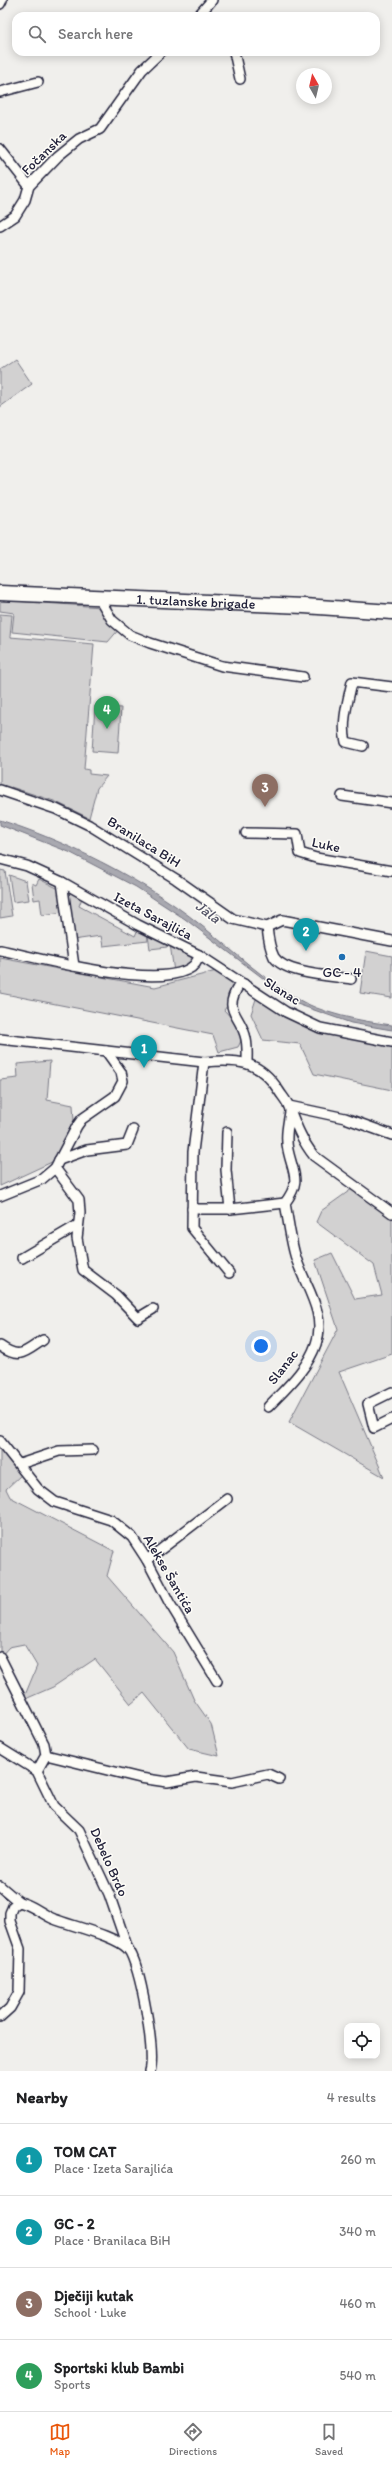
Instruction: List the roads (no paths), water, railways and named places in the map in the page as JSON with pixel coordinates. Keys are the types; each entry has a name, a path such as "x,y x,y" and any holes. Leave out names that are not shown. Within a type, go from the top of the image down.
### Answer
{"main road":[{"name":"1. tuzlanske brigade","path":"0,593 304,606 392,612"}],"street":[{"path":"0,4 2,0"},
{"path":"204,12 212,0"},
{"name":"Fočanska","path":"0,226 15,216 25,200 30,186 58,156 79,139 100,129 142,70 157,56"},
{"path":"235,56 240,79"},
{"path":"0,92 38,82"},
{"path":"0,149 30,186"},
{"path":"99,598 112,620 130,635 150,643 222,666 303,677"},
{"path":"363,746 346,742 344,735 345,713 352,682 392,686"},
{"name":"Branilaca BiH","path":"0,790 56,809 89,825 176,879 233,919 267,926 282,920 392,941"},
{"path":"342,796 392,803"},
{"name":"Luke","path":"246,833 297,834 300,853 316,858 392,871"},
{"name":"Izeta Sarajlića","path":"0,859 27,866 62,882 138,925 199,955 190,968 165,975 105,974 0,950"},
{"path":"62,882 74,966"},
{"path":"267,926 269,945 275,958 284,966 351,979"},
{"path":"199,955 244,984"},
{"name":"Slanac","path":"247,1063 248,1046 245,1033 232,1012 231,1004 239,985 244,984 286,1012 320,1028 392,1042"},
{"path":"0,1039 204,1062 228,1060 247,1063 264,1071 271,1078 290,1109 304,1144 314,1156 392,1213"},
{"path":"0,1196 42,1179 57,1164 82,1119 114,1096 120,1088 123,1081 120,1072 106,1051"},
{"path":"204,1062 192,1152 192,1228 194,1233 228,1273"},
{"path":"290,1109 345,1118 392,1135"},
{"path":"192,1209 230,1209 285,1203 294,1190 296,1182 287,1140 290,1109"},
{"path":"57,1164 87,1150 127,1145 133,1130"},
{"path":"227,1132 226,1170 230,1209"},
{"path":"57,1164 79,1200 80,1213 77,1238 83,1270 116,1295 138,1318 153,1309"},
{"name":"Slanac","path":"268,1407 304,1368 316,1344 319,1325 315,1304 294,1252 285,1203"},
{"path":"22,1258 78,1225"},
{"path":"0,1346 14,1355 22,1354 43,1340"},
{"path":"392,1392 368,1404 374,1428 392,1419"},
{"name":"Alekse Šantića","path":"0,1441 20,1464 38,1489 55,1502 95,1514 123,1528 148,1560 169,1602 217,1681"},
{"path":"20,1464 59,1451 93,1450"},
{"path":"148,1560 227,1500"},
{"path":"0,1657 32,1718 44,1744 46,1755 37,1771 0,1748"},
{"path":"46,1755 140,1778 167,1782 196,1777 232,1782 268,1774 280,1779"},
{"name":"Debelo Brdo","path":"37,1771 54,1806 79,1830 109,1894 142,1989 152,2043 150,2071"},
{"path":"0,1886 19,1902 25,1903 53,1919 110,1938 128,1949"},
{"path":"0,2017 10,2008 19,1992 20,1949 10,1921 10,1913 13,1906 19,1902"}],"place":[{"name":"Sportski klub Bambi","path":"107,729"},
{"name":"Dječiji kutak","path":"265,807"},
{"name":"GC - 2","path":"306,951"},
{"name":"GC - 4","path":"342,957"},
{"name":"TOM CAT","path":"144,1068"}],"water label":[{"name":"Jala","path":"208,912"}]}
